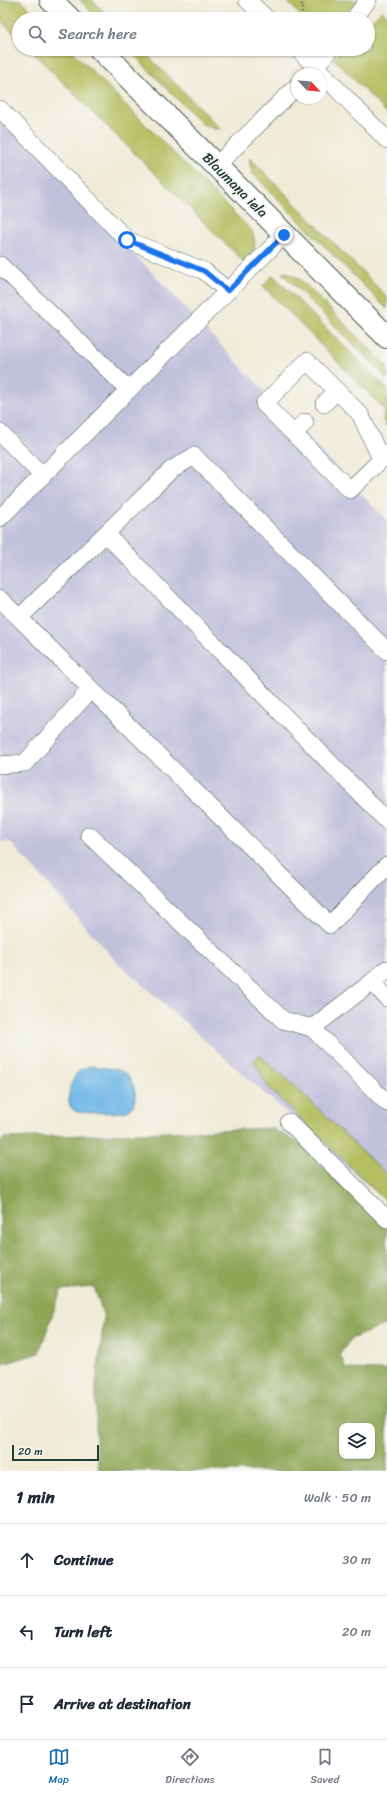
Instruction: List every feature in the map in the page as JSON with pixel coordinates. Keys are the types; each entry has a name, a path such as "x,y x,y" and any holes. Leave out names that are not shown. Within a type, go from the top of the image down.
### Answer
{"street":[{"path":"51,0 63,12"},
{"name":"Blaumaņa iela","path":"107,56 387,337"}],"lane":[{"path":"247,0 260,12"},
{"path":"359,12 368,0"},
{"path":"303,56 311,68"},
{"path":"314,68 324,56"},
{"path":"327,84 387,140"},
{"path":"216,166 291,92"},
{"path":"0,110 127,240 204,271 228,291"},
{"path":"0,518 284,235"},
{"path":"0,265 129,390"},
{"path":"307,361 336,391 360,414 384,456 350,490 299,428 264,404 307,361"},
{"path":"324,404 336,391"},
{"path":"0,433 42,476"},
{"path":"19,618 171,470 194,456 387,651"},
{"path":"106,534 387,821"},
{"path":"0,599 330,925 387,865"},
{"path":"1,764 25,763 91,689"},
{"path":"89,835 283,1020 312,1028 387,1103"},
{"path":"312,1028 387,969"},
{"path":"372,982 387,998"},
{"path":"289,1122 387,1219"}],"path":[{"path":"302,0 302,12"}],"shaded area":[{"path":"0,112 387,521 387,1202 116,961 10,842 0,842"}],"green space":[{"path":"0,0 21,0 33,12 12,12 12,32 0,20"},
{"path":"80,0 92,0 104,12 91,12"},
{"path":"286,0 362,0 345,12 297,12"},
{"path":"382,10 387,15 387,113 334,59 337,56 375,56 375,17"},
{"path":"36,56 77,56 252,231 255,240 254,248 251,255 243,261"},
{"path":"135,56 148,56 221,129 214,129 202,124"},
{"path":"250,158 387,297 387,309 253,174 250,165"},
{"path":"287,272 301,280 387,366 387,378 282,273"},
{"path":"273,275 387,389 387,427 383,419 385,410 263,286"},
{"path":"259,1055 286,1078 387,1175 387,1202 268,1087 254,1061"},
{"path":"272,1128 302,1145 387,1228 387,1324 351,1339 340,1354 346,1369 387,1370 387,1471 99,1471 96,1449 96,1384 104,1317 94,1287 61,1290 39,1353 0,1365 0,1141 5,1138"}],"water":[{"path":"90,1066 120,1070 128,1076 134,1087 135,1093 135,1099 130,1109 124,1112 85,1113 77,1112 72,1109 69,1099 70,1086 79,1071"}],"route":[{"path":"127,240 204,271 228,291 284,235"}]}
